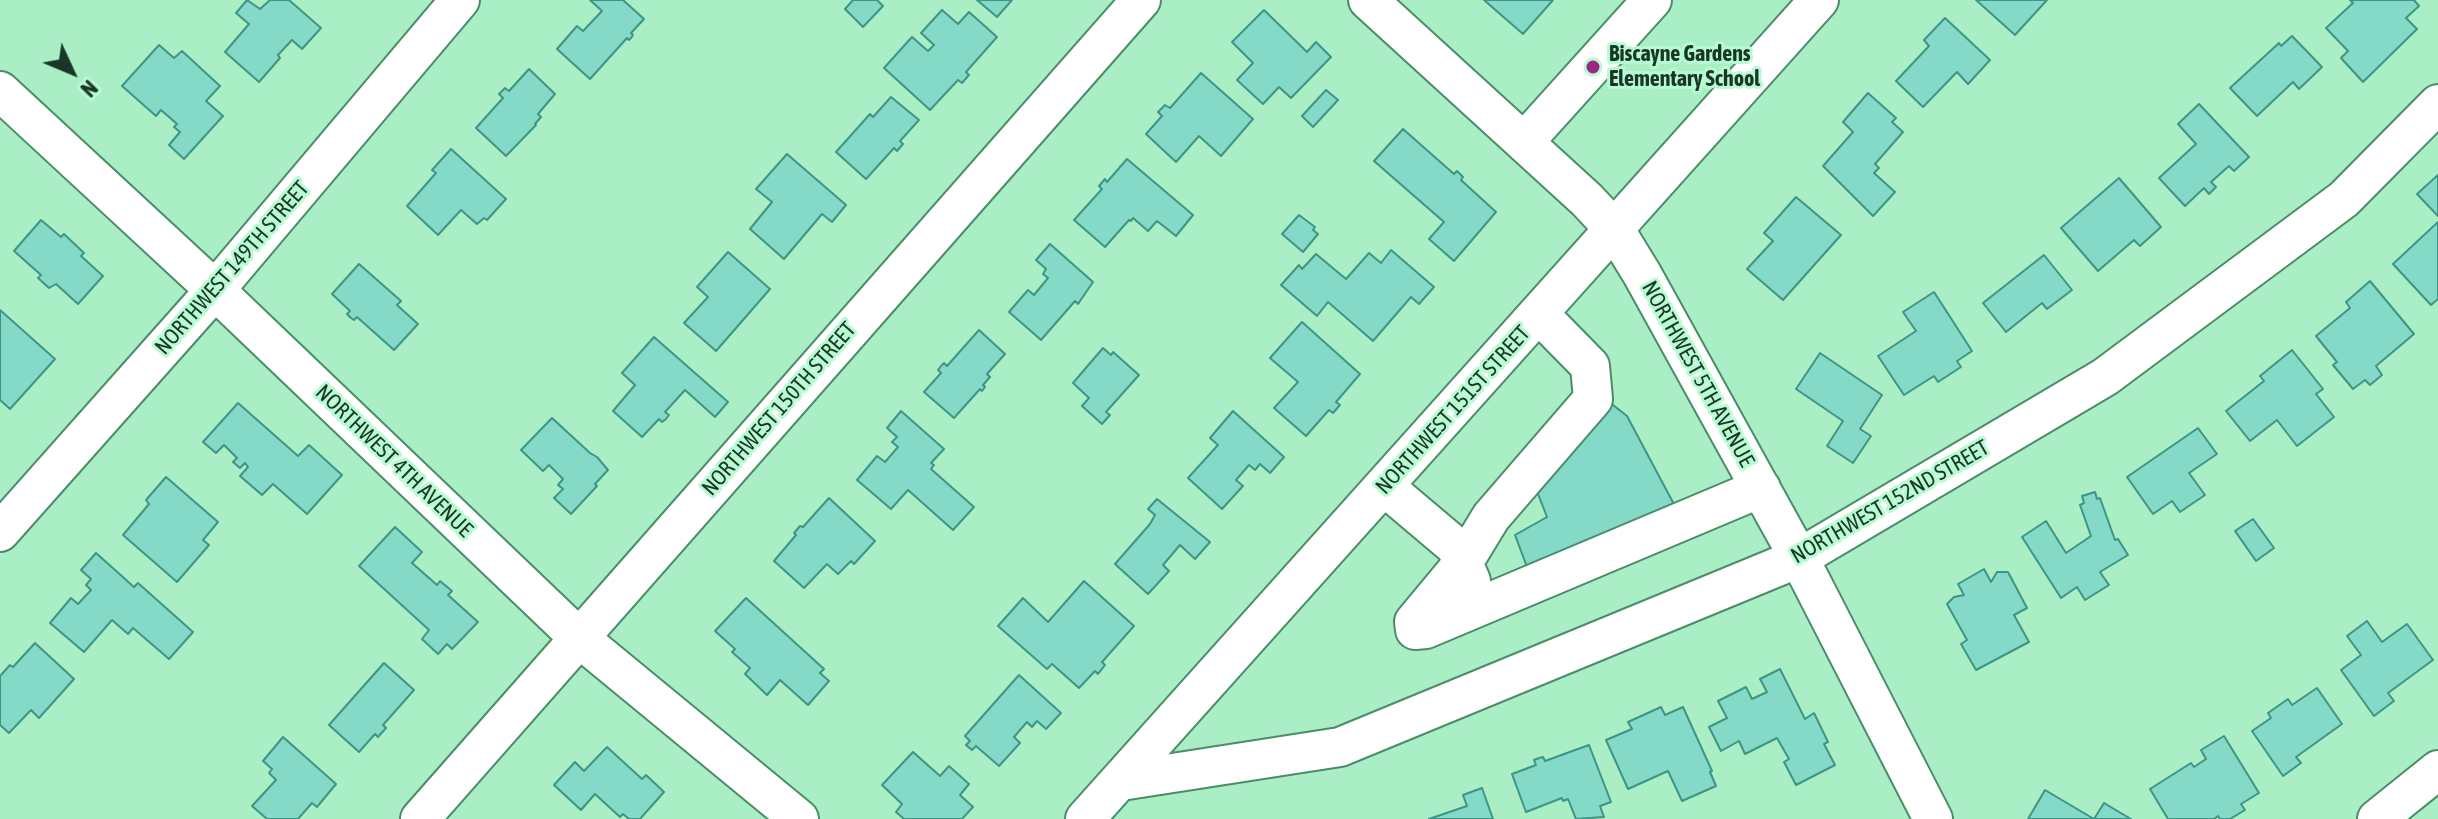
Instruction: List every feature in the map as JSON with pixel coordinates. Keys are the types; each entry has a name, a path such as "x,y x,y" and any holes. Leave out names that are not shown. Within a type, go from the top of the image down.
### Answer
{"street":[{"name":"NORTHWEST 149TH STREET","path":"0,532 215,290 460,0"},
{"name":"NORTHWEST 150TH STREET","path":"420,819 1141,0"},
{"name":"NORTHWEST 5TH AVENUE","path":"1368,0 1587,200 1615,230 1799,558 1933,819"},
{"path":"1524,142 1652,0"},
{"name":"NORTHWEST 151ST STREET","path":"1085,819 1819,0"},
{"name":"NORTHWEST 4TH AVENUE","path":"0,91 215,290 578,637 799,819"},
{"name":"NORTHWEST 152ND STREET","path":"1121,781 1340,747 1799,558 2105,377 2344,199 2438,104"},
{"path":"1539,314 1590,366 1593,399 1491,517 1463,563 1414,622 1415,630 1426,629 1761,488"},
{"path":"1385,487 1456,547 1481,606"},
{"path":"2377,819 2438,770"}],"building":[{"path":"247,0 260,9 270,0 289,0 321,28 302,49 292,40 259,82 225,52 249,24 236,13"},
{"path":"590,0 623,0 644,19 631,33 631,38 627,38 590,79 557,49 577,26 583,31 602,11"},
{"path":"853,0 877,0 883,6 863,27 845,9"},
{"path":"977,0 1012,0 997,17"},
{"path":"1484,0 1553,0 1523,34"},
{"path":"1976,0 2047,0 2015,35"},
{"path":"2350,0 2414,0 2419,6 2406,18 2417,29 2363,82 2341,58 2348,51 2326,28 2353,3"},
{"path":"942,10 958,24 969,12 997,37 966,72 969,75 962,83 958,80 930,110 884,68 912,37 928,51 934,45 921,33"},
{"path":"1264,10 1307,52 1316,42 1331,57 1291,98 1279,87 1263,104 1237,80 1253,63 1232,42"},
{"path":"1945,18 1990,60 1968,84 1957,72 1923,107 1896,81 1929,46 1924,40"},
{"path":"2292,36 2322,67 2299,89 2293,82 2257,116 2230,88 2279,43 2281,46"},
{"path":"159,45 174,58 182,51 220,86 206,101 223,116 184,159 169,145 180,132 174,127 177,124 161,110 156,116 122,86"},
{"path":"529,69 555,94 538,114 541,117 536,125 506,156 476,128 503,98 499,94 505,88 509,91"},
{"path":"1201,73 1253,119 1221,156 1199,136 1176,162 1146,134 1162,116 1158,112 1165,105 1170,108"},
{"path":"1326,90 1338,100 1313,127 1302,116"},
{"path":"1868,93 1896,118 1892,122 1903,132 1875,164 1879,168 1874,173 1895,192 1873,216 1823,166 1853,132 1843,122"},
{"path":"891,97 919,120 900,141 903,144 897,151 894,148 866,179 836,152 870,114 873,117"},
{"path":"2199,104 2249,157 2234,171 2229,166 2211,182 2216,187 2209,194 2204,188 2185,206 2159,178 2196,144 2178,124"},
{"path":"1403,129 1454,174 1457,171 1463,177 1461,180 1496,212 1454,261 1429,239 1444,222 1374,161"},
{"path":"451,149 506,199 487,220 484,218 477,224 461,210 438,235 407,206 436,173 432,170"},
{"path":"787,154 846,205 832,222 822,214 784,259 750,229 772,202 756,189"},
{"path":"1127,159 1193,215 1176,236 1157,221 1148,231 1133,218 1105,247 1074,220 1102,189 1099,186 1105,179 1107,182"},
{"path":"2438,175 2438,216 2417,194"},
{"path":"2119,178 2161,227 2140,246 2134,240 2098,271 2061,228"},
{"path":"1796,197 1841,235 1783,300 1747,269 1773,241 1764,233"},
{"path":"1299,215 1315,227 1313,230 1318,234 1303,252 1282,234"},
{"path":"41,220 61,237 64,234 84,253 81,256 103,276 78,304 56,284 49,288 38,278 41,275 14,251"},
{"path":"2438,222 2438,299 2431,305 2393,264"},
{"path":"1050,244 1093,282 1078,304 1075,301 1041,340 1009,312 1028,290 1034,295 1048,278 1043,274 1046,269 1036,260"},
{"path":"1391,250 1434,287 1419,304 1411,297 1373,341 1328,302 1317,316 1281,285 1299,265 1302,269 1316,254 1346,279 1369,253 1381,263"},
{"path":"728,252 770,289 716,351 684,323 708,297 697,287"},
{"path":"2044,255 2072,290 2047,309 2042,303 2006,332 1983,303"},
{"path":"359,264 401,301 397,305 418,324 394,350 357,317 354,320 351,318 347,314 350,311 332,294"},
{"path":"2370,281 2414,334 2376,366 2382,375 2370,385 2365,380 2353,389 2333,365 2337,362 2316,336 2350,308 2346,302"},
{"path":"1934,292 1972,351 1957,361 1961,367 1938,382 1934,376 1904,395 1878,356 1916,331 1903,312"},
{"path":"0,310 55,359 10,409 0,400"},
{"path":"1302,322 1360,374 1336,402 1340,405 1333,413 1329,410 1306,436 1274,408 1298,382 1270,358"},
{"path":"979,330 1005,354 987,374 990,377 982,391 980,389 954,418 924,392 941,373 938,370 941,366 944,363 947,366"},
{"path":"654,337 728,402 715,417 685,390 665,412 669,415 666,419 662,422 659,419 642,437 613,411 635,385 622,373"},
{"path":"1103,348 1111,355 1113,352 1139,375 1106,412 1110,415 1102,424 1082,406 1089,398 1073,383"},
{"path":"2292,350 2323,389 2316,394 2334,417 2297,446 2277,420 2250,441 2226,411 2264,381 2260,376"},
{"path":"1820,353 1882,395 1860,429 1871,436 1853,463 1827,446 1843,421 1796,389"},
{"path":"238,403 298,456 309,445 342,475 307,514 273,484 262,495 240,476 248,467 245,463 240,468 233,462 237,458 224,445 216,453 203,442"},
{"path":"1605,404 1613,405 1627,416 1676,508 1527,567 1515,535 1547,517 1533,481"},
{"path":"901,411 944,449 931,463 934,465 931,469 974,507 953,530 908,490 891,509 857,480 877,456 885,462 898,447 892,442 897,437 887,428"},
{"path":"1233,411 1284,457 1270,473 1260,464 1255,470 1249,465 1236,480 1243,486 1222,509 1188,478 1218,445 1210,438"},
{"path":"552,418 608,470 571,514 554,498 563,489 558,485 563,479 549,465 543,471 521,450"},
{"path":"2198,428 2217,454 2189,473 2205,495 2180,512 2172,501 2153,514 2127,477"},
{"path":"166,477 218,522 203,540 209,545 177,582 123,535 149,504 146,500"},
{"path":"2095,492 2115,540 2118,539 2128,555 2100,572 2109,585 2085,600 2077,587 2061,598 2022,537 2046,521 2066,553 2091,536 2080,505 2084,503 2082,496"},
{"path":"829,498 875,541 854,564 851,561 838,574 827,564 804,588 774,561 800,526 803,527"},
{"path":"1157,499 1210,542 1195,559 1180,545 1163,565 1169,571 1148,594 1115,564 1150,524 1155,515 1148,509"},
{"path":"2253,519 2274,548 2256,561 2235,531"},
{"path":"395,527 422,552 412,563 437,585 440,581 452,591 448,595 478,622 452,649 447,644 438,654 422,639 429,630 359,566"},
{"path":"96,553 134,587 138,583 193,632 169,659 133,628 128,634 112,620 84,652 50,623 71,598 78,604 91,590 86,585 91,579 81,570"},
{"path":"1984,569 1991,582 1997,572 2008,572 2027,608 2014,615 2029,642 1976,670 1961,644 1967,640 1947,604 1954,597 1964,595 1958,584"},
{"path":"1084,581 1134,626 1102,662 1105,665 1098,674 1095,671 1079,688 1052,664 1047,669 998,626 1023,598 1048,622"},
{"path":"746,598 824,669 820,673 829,681 808,705 780,680 767,695 745,674 750,668 732,652 735,649 715,631"},
{"path":"2367,621 2382,642 2407,624 2433,660 2388,693 2394,701 2374,716 2341,670 2361,655 2347,636"},
{"path":"35,643 74,679 39,718 31,710 9,733 0,725 0,676"},
{"path":"384,663 414,690 383,725 386,728 378,737 375,734 359,752 329,725"},
{"path":"1780,669 1805,719 1814,713 1835,765 1796,785 1784,762 1789,759 1777,738 1745,754 1739,741 1721,751 1709,727 1727,718 1718,701 1746,687 1752,699 1767,692 1760,679"},
{"path":"1019,675 1061,713 1046,729 1037,721 1032,727 1027,722 1014,737 1020,743 999,766 976,746 972,750 966,745 970,741 965,736"},
{"path":"2317,688 2342,724 2296,757 2301,763 2283,776 2252,731 2271,718 2268,713 2288,699 2292,705"},
{"path":"1661,707 1665,715 1683,707 1716,786 1682,801 1668,771 1628,789 1606,740 1632,729 1628,722"},
{"path":"2224,736 2259,793 2241,804 2245,810 2230,819 2220,819 2218,816 2214,819 2168,819 2150,789 2191,763 2194,767 2206,759 2201,750"},
{"path":"283,737 336,784 317,807 312,803 298,819 267,819 252,806 276,780 269,773 272,769 263,761"},
{"path":"1589,745 1611,802 1600,806 1604,817 1576,819 1568,799 1563,801 1562,798 1526,812 1512,774 1536,765 1534,760 1539,758 1543,757 1545,761"},
{"path":"607,747 642,779 646,775 664,792 640,819 629,819 623,814 620,817 595,794 581,810 554,785 575,762 584,771"},
{"path":"913,752 940,776 949,766 969,784 960,795 973,807 962,819 904,819 896,812 902,804 882,785"},
{"path":"1482,788 1493,819 1429,819 1467,806 1463,795"},
{"path":"2045,790 2094,819 2028,819"},
{"path":"2104,803 2131,819 2094,819"}],"place":[{"name":"Biscayne Gardens Elementary School","path":"1593,67"}]}
